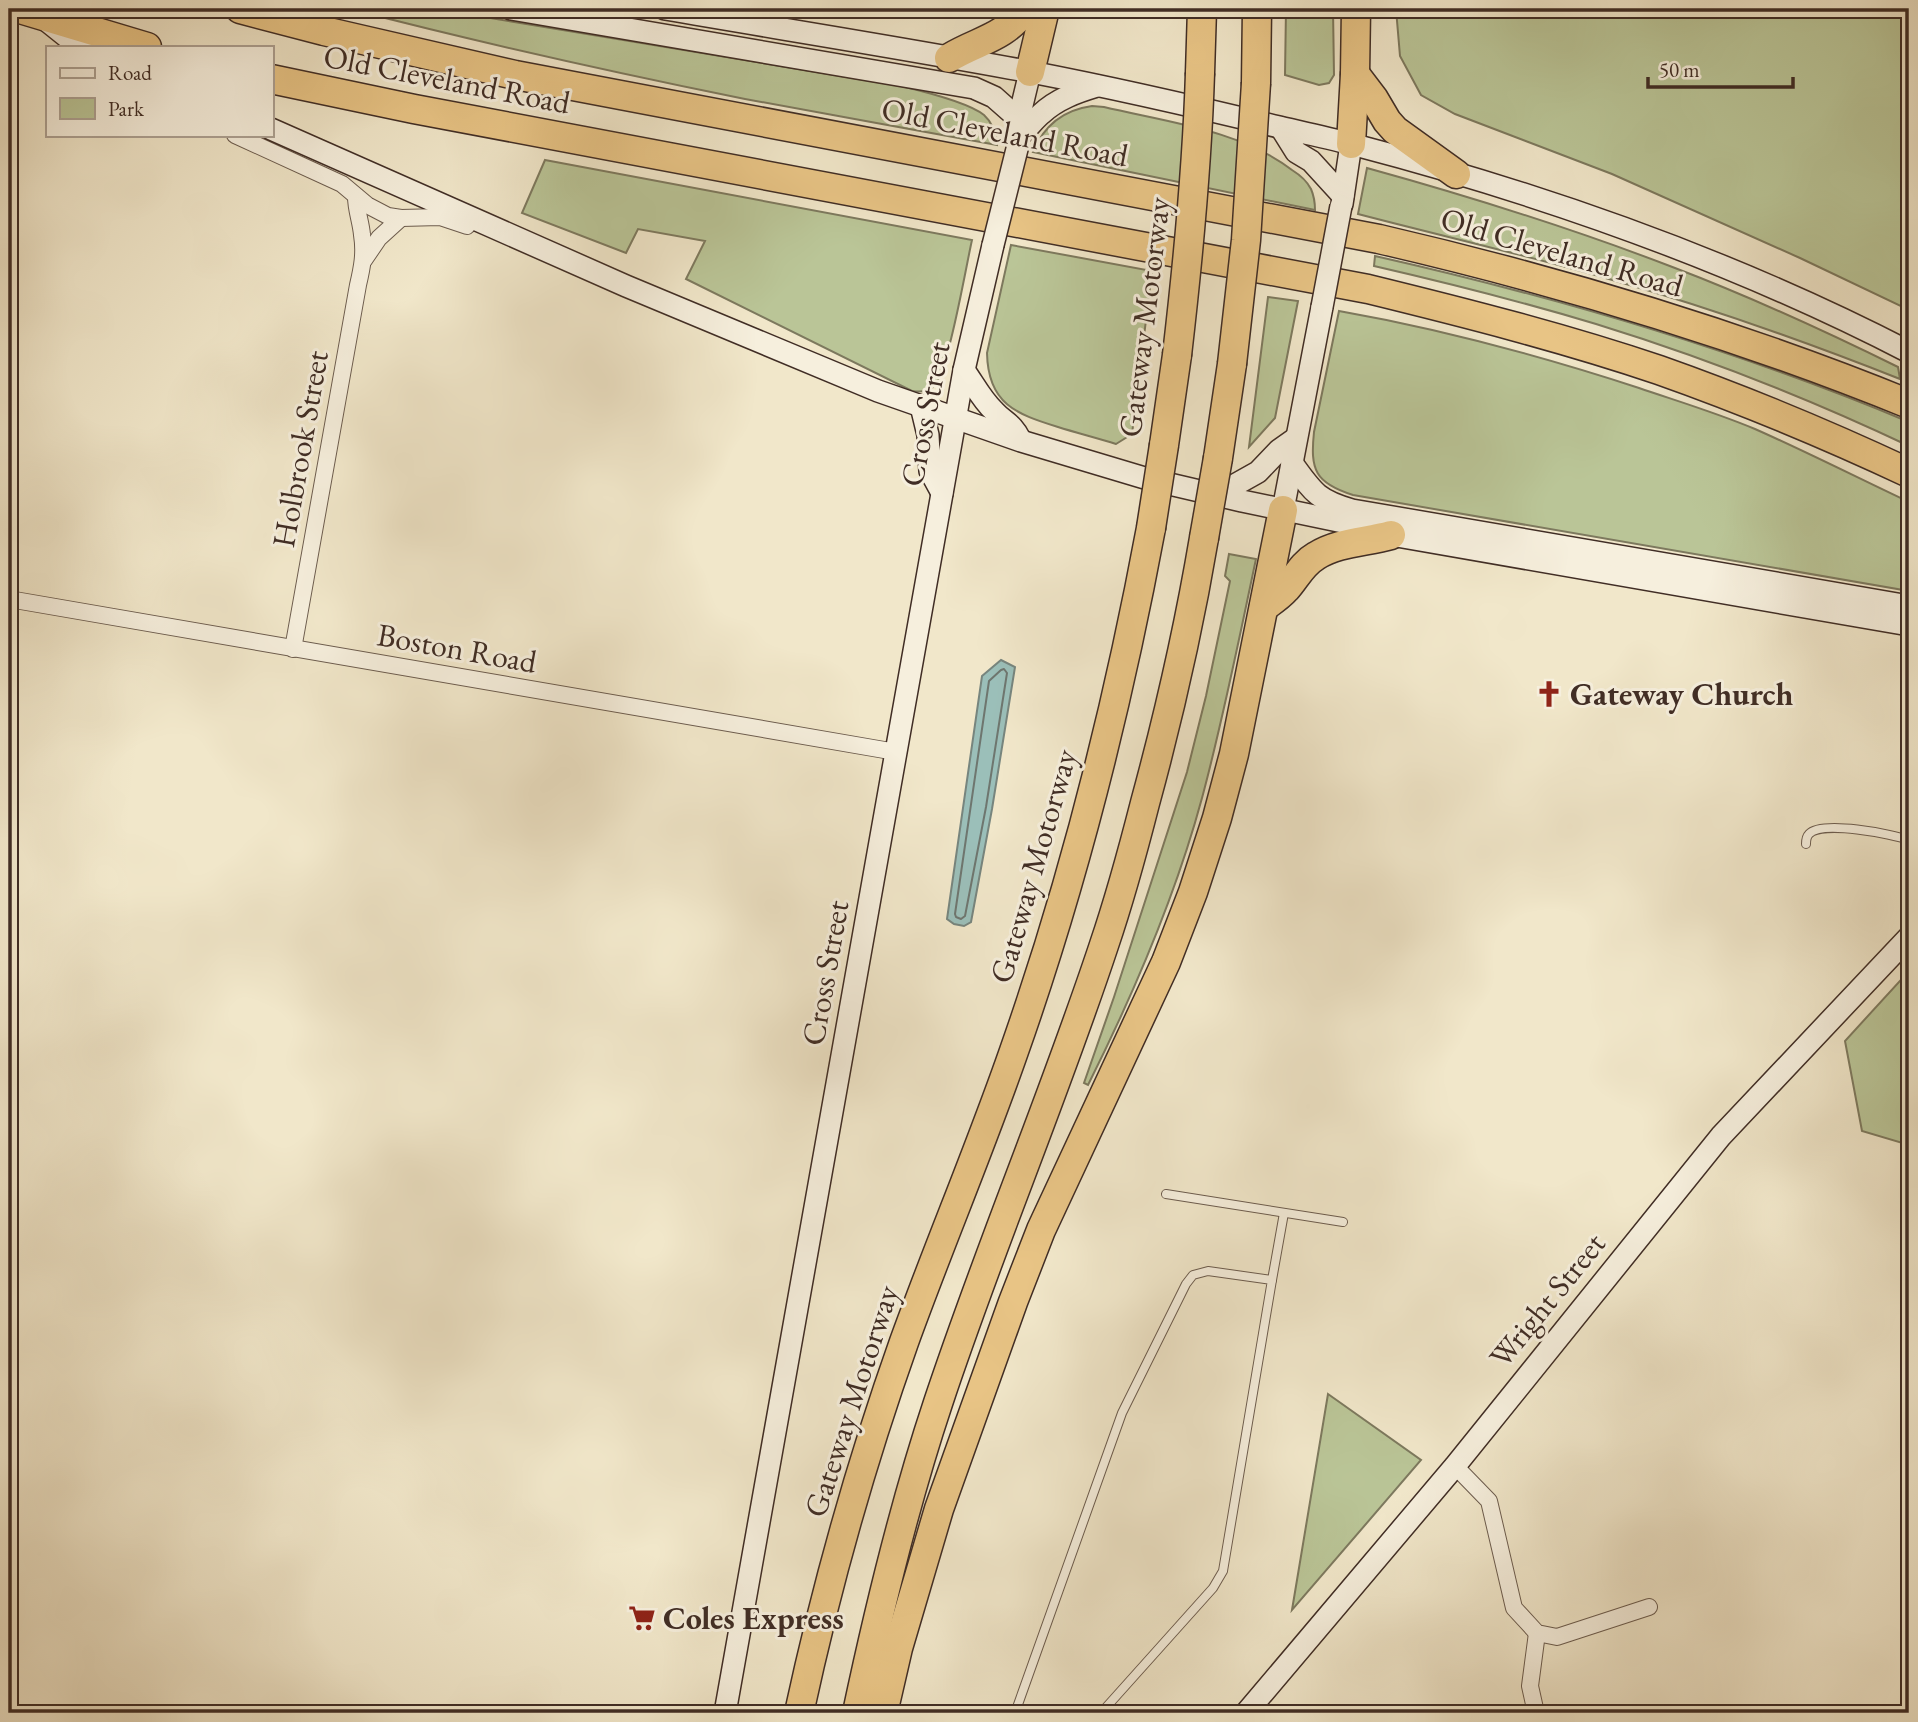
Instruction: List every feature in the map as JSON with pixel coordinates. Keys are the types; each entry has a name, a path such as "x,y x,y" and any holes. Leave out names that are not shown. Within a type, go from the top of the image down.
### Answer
{"highway":[{"name":"Old Cleveland Road","path":"240,9 515,75 1392,242 1525,274 1662,315 1791,359 1909,404"},
{"path":"949,58 968,46 995,37 1007,29 1026,9"},
{"path":"1030,72 1045,9"},
{"name":"Gateway Motorway","path":"799,1713 828,1591 876,1424 904,1342 1014,1053 1058,914 1112,714 1151,528 1177,355 1198,141 1202,9"},
{"path":"857,1713 892,1559 913,1481 937,1405 1105,942 1135,844 1179,667 1218,458 1231,364 1245,240 1256,83 1257,9"},
{"path":"1352,144 1356,9"},
{"path":"30,12 144,46"},
{"path":"1355,74 1395,130 1457,174"},
{"name":"Old Cleveland Road","path":"273,79 1368,289 1443,307 1516,326 1659,370 1795,422 1909,473"},
{"path":"883,1713 898,1648 939,1509 1013,1302 1047,1218 1166,962 1193,892 1234,754 1283,510"},
{"path":"1264,607 1286,589 1314,557 1341,545 1391,535"}],"main road":[{"path":"511,9 974,88 994,97 1019,133 1055,103 1099,85"},
{"name":"Old Cleveland Road","path":"665,9 1099,85 1352,144 1577,211 1699,256 1769,285 1909,352"},
{"path":"30,12 84,46"},
{"name":"Cross Street","path":"725,1713 964,370 1019,133 1030,72"},
{"path":"1281,128 1296,152 1311,161 1342,201"},
{"path":"273,130 726,329 878,391 1021,441 1148,479 1367,527 1391,535 1909,625"},
{"path":"1283,510 1352,144"},
{"path":"964,370 995,413 1014,427 1021,441"},
{"path":"921,407 928,435 930,471 942,493"},
{"path":"1217,495 1258,472 1279,450 1296,438"},
{"path":"1292,463 1319,497 1352,509 1909,606"},
{"name":"Wright Street","path":"1246,1713 1455,1466 1721,1136 1909,937"}],"street":[{"path":"237,136 342,184 356,197 388,216 440,217 511,235"},
{"name":"Holbrook Street","path":"293,649 364,260 356,197"},
{"name":"Holbrook Street","path":"364,260 379,238 401,218"},
{"name":"Boston Road","path":"9,599 896,752"},
{"path":"1455,1466 1489,1501 1514,1608 1537,1633 1557,1637 1649,1607"},
{"path":"1536,1713 1530,1686 1537,1633"}],"lane":[{"path":"1806,844 1807,835 1811,831 1832,827 1896,835 1909,840"},
{"path":"1166,1194 1343,1223"},
{"path":"1101,1713 1213,1588 1223,1571 1284,1213"},
{"path":"1015,1713 1122,1413 1186,1284 1193,1275 1208,1271 1272,1280"}],"green space":[{"path":"350,9 436,9 901,86 977,110 992,125 997,145 695,89"},
{"path":"1127,9 1169,9 1169,17 1132,10"},
{"path":"1286,9 1333,9 1334,75 1329,83 1319,85 1285,75"},
{"path":"1396,9 1909,9 1909,310 1612,174 1455,114 1421,95 1400,56"},
{"path":"1092,106 1202,129 1250,145 1272,156 1303,178 1312,192 1315,210 1033,152 1043,134 1056,120 1072,111"},
{"path":"545,160 972,240 950,342 939,378 929,390 912,391 686,279 705,241 638,229 626,253 522,213"},
{"path":"1367,168 1561,227 1703,279 1788,315 1898,367 1900,379 1756,325 1683,301 1547,262 1358,214"},
{"path":"1011,245 1152,271 1132,434 1116,444 1029,417 1007,404 993,384 987,353"},
{"path":"1375,256 1511,289 1646,327 1779,371 1909,422 1909,446 1833,411 1676,350 1541,308 1374,266"},
{"path":"1268,297 1298,301 1275,418 1249,447"},
{"path":"1339,311 1490,344 1682,402 1755,429 1909,502 1909,591 1353,495 1340,490 1323,480 1313,456 1314,432"},
{"path":"1229,554 1256,559 1202,798 1179,872 1152,944 1088,1085 1084,1083 1187,772 1230,581 1225,576"},
{"path":"1909,971 1909,1145 1862,1131 1845,1041"},
{"path":"1328,1394 1421,1460 1292,1610"}],"water":[{"path":"1001,660 1015,667 971,922 964,926 947,919 982,676"}],"place":[{"name":"Gateway Church","path":"1549,694"},
{"name":"Coles Express","path":"642,1618"}]}
